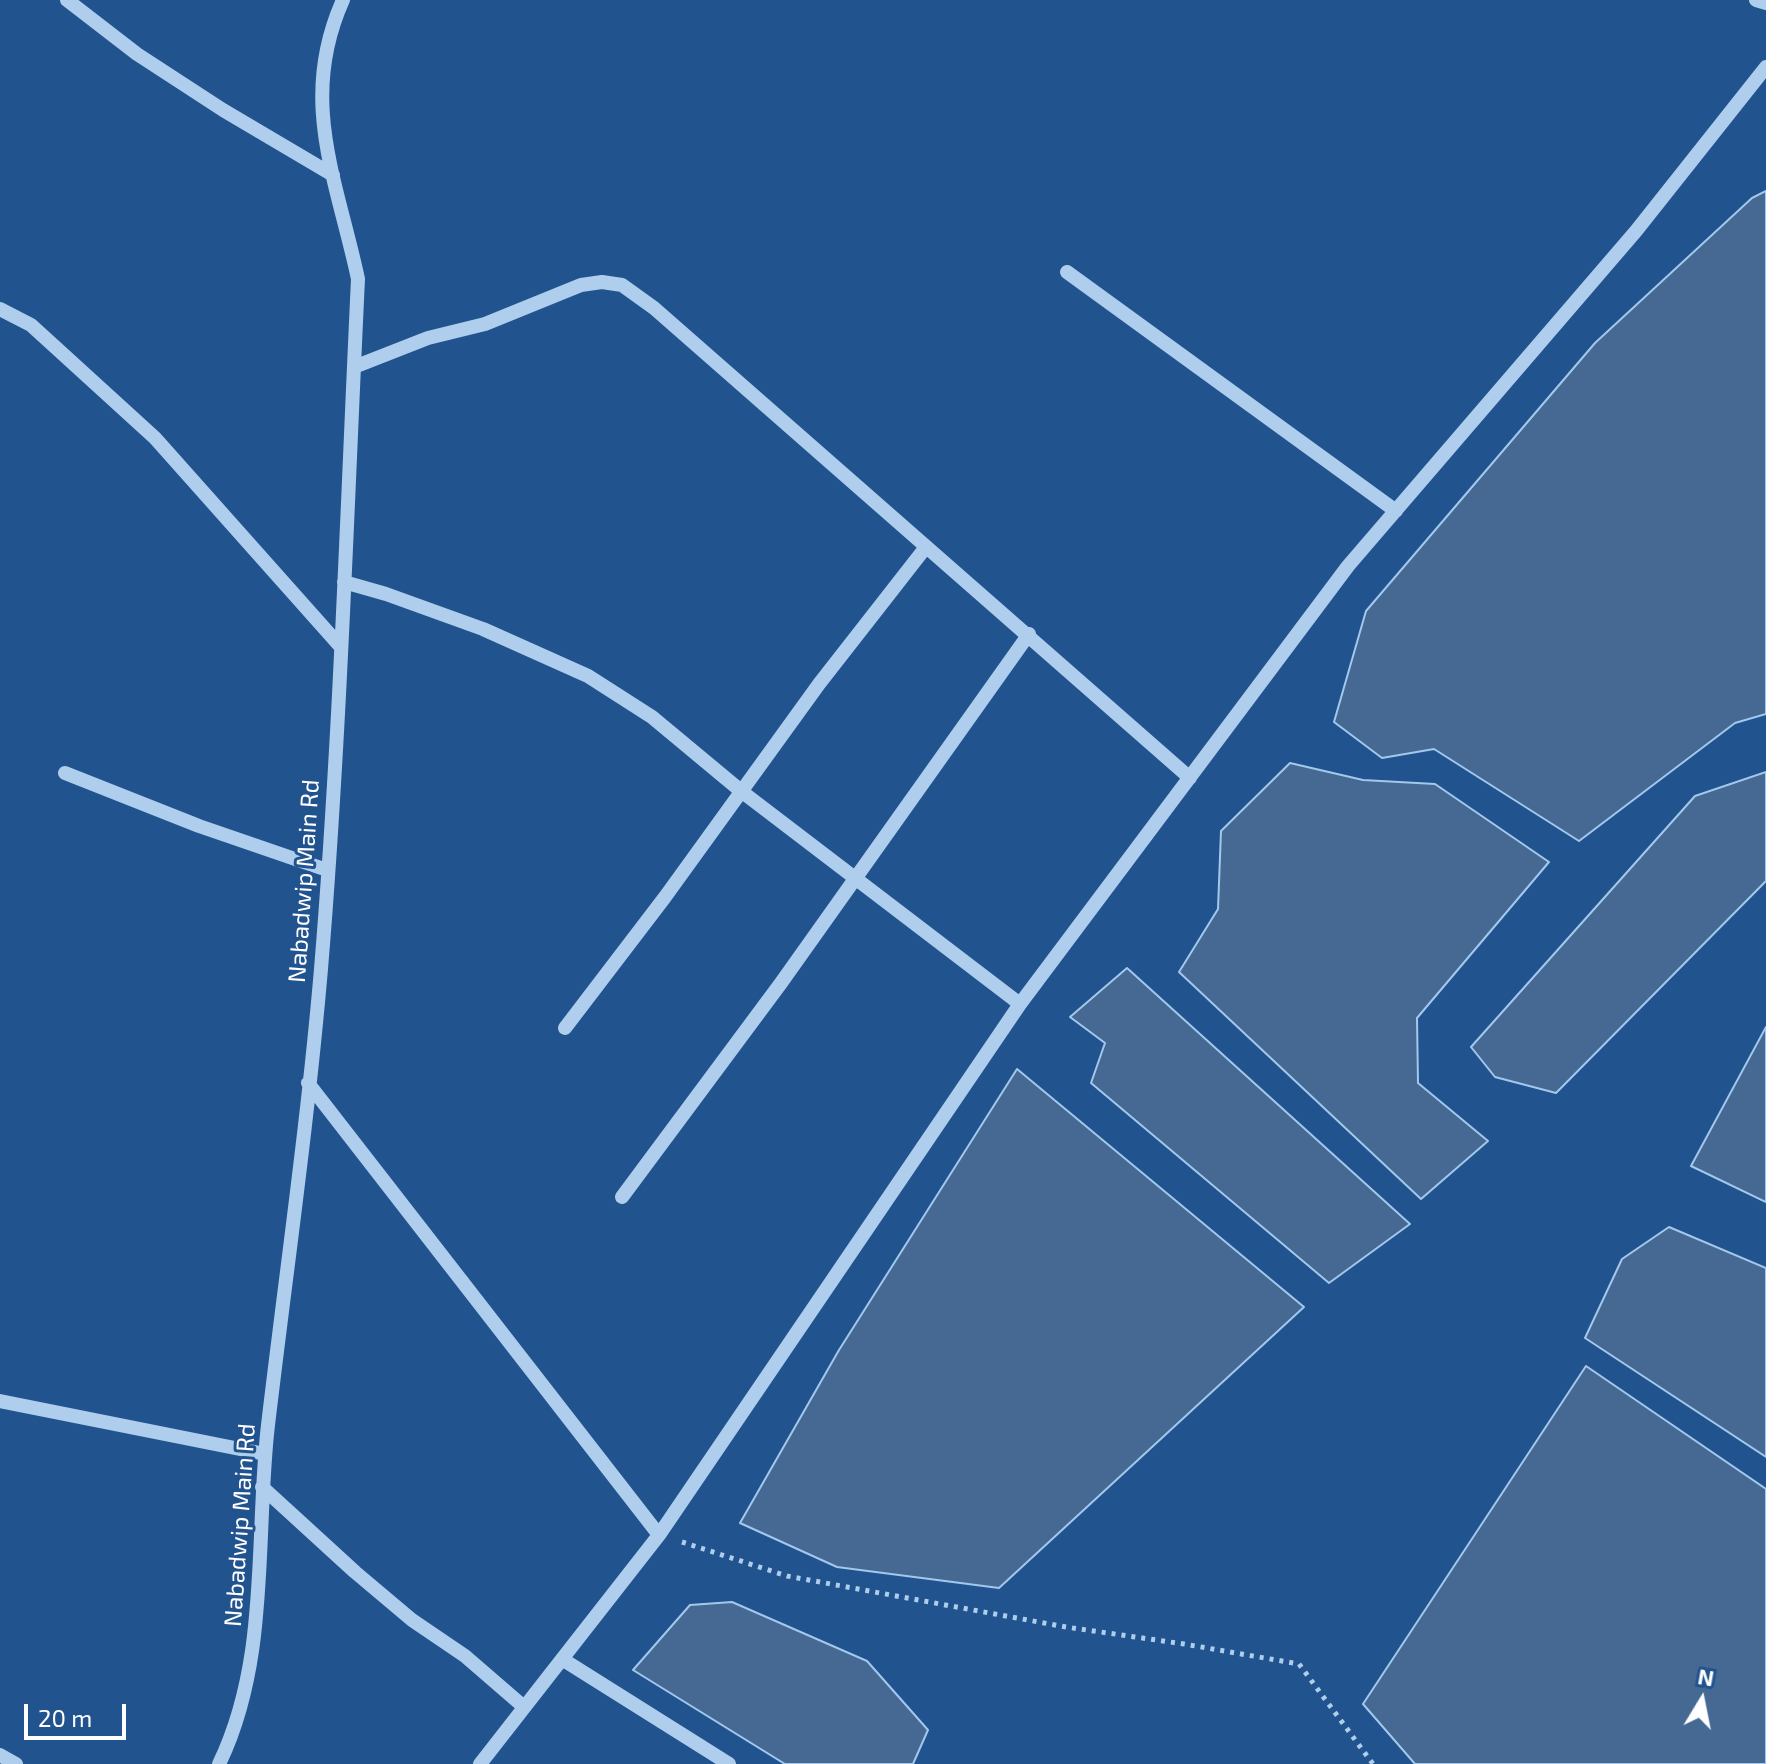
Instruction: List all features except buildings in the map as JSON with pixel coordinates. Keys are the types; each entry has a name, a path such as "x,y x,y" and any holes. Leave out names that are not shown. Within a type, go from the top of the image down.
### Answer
{"street":[{"path":"67,0 137,54 223,110 333,175"},
{"name":"Nabadwip Main Rd","path":"219,1764 235,1725 254,1647 265,1454 321,970 341,647 358,279 325,148 321,119 324,67 334,21 343,0"},
{"path":"1756,0 1766,3"},
{"path":"480,1764 659,1535 1020,1004 1348,566 1636,231 1766,67"},
{"path":"1067,272 1396,511"},
{"path":"354,367 428,338 485,324 581,285 602,282 622,285 654,308 1190,778"},
{"path":"0,309 31,325 155,438 341,647"},
{"path":"565,1028 665,897 819,684 926,547"},
{"path":"344,582 483,629 588,676 652,717 741,791 1020,1004"},
{"path":"622,1197 781,983 1029,634"},
{"path":"65,773 199,826 327,870"},
{"path":"308,1083 659,1535"},
{"path":"0,1401 265,1454"},
{"path":"262,1487 412,1620 465,1656 524,1707"},
{"path":"562,1659 729,1764"},
{"path":"0,1755 16,1764"}],"path":[{"path":"659,1535 787,1576 1066,1627 1299,1664 1373,1764"}],"water":[{"path":"1766,191 1766,714 1735,723 1579,841 1434,749 1382,758 1334,722 1366,611 1595,343 1752,198"},
{"path":"1290,763 1363,780 1435,784 1549,862 1417,1018 1418,1083 1488,1141 1421,1199 1179,972 1218,909 1221,831"},
{"path":"1766,772 1766,881 1556,1093 1495,1077 1471,1047 1695,796"},
{"path":"1127,968 1410,1224 1329,1283 1091,1083 1105,1043 1070,1017"},
{"path":"1766,1027 1766,1202 1691,1166"},
{"path":"1017,1069 1304,1307 999,1588 837,1567 740,1523 839,1350"},
{"path":"1669,1227 1766,1268 1766,1457 1585,1338 1622,1259"},
{"path":"1586,1366 1766,1489 1766,1764 1415,1764 1363,1704"},
{"path":"732,1602 867,1661 928,1730 913,1764 785,1764 633,1670 690,1605"}]}
